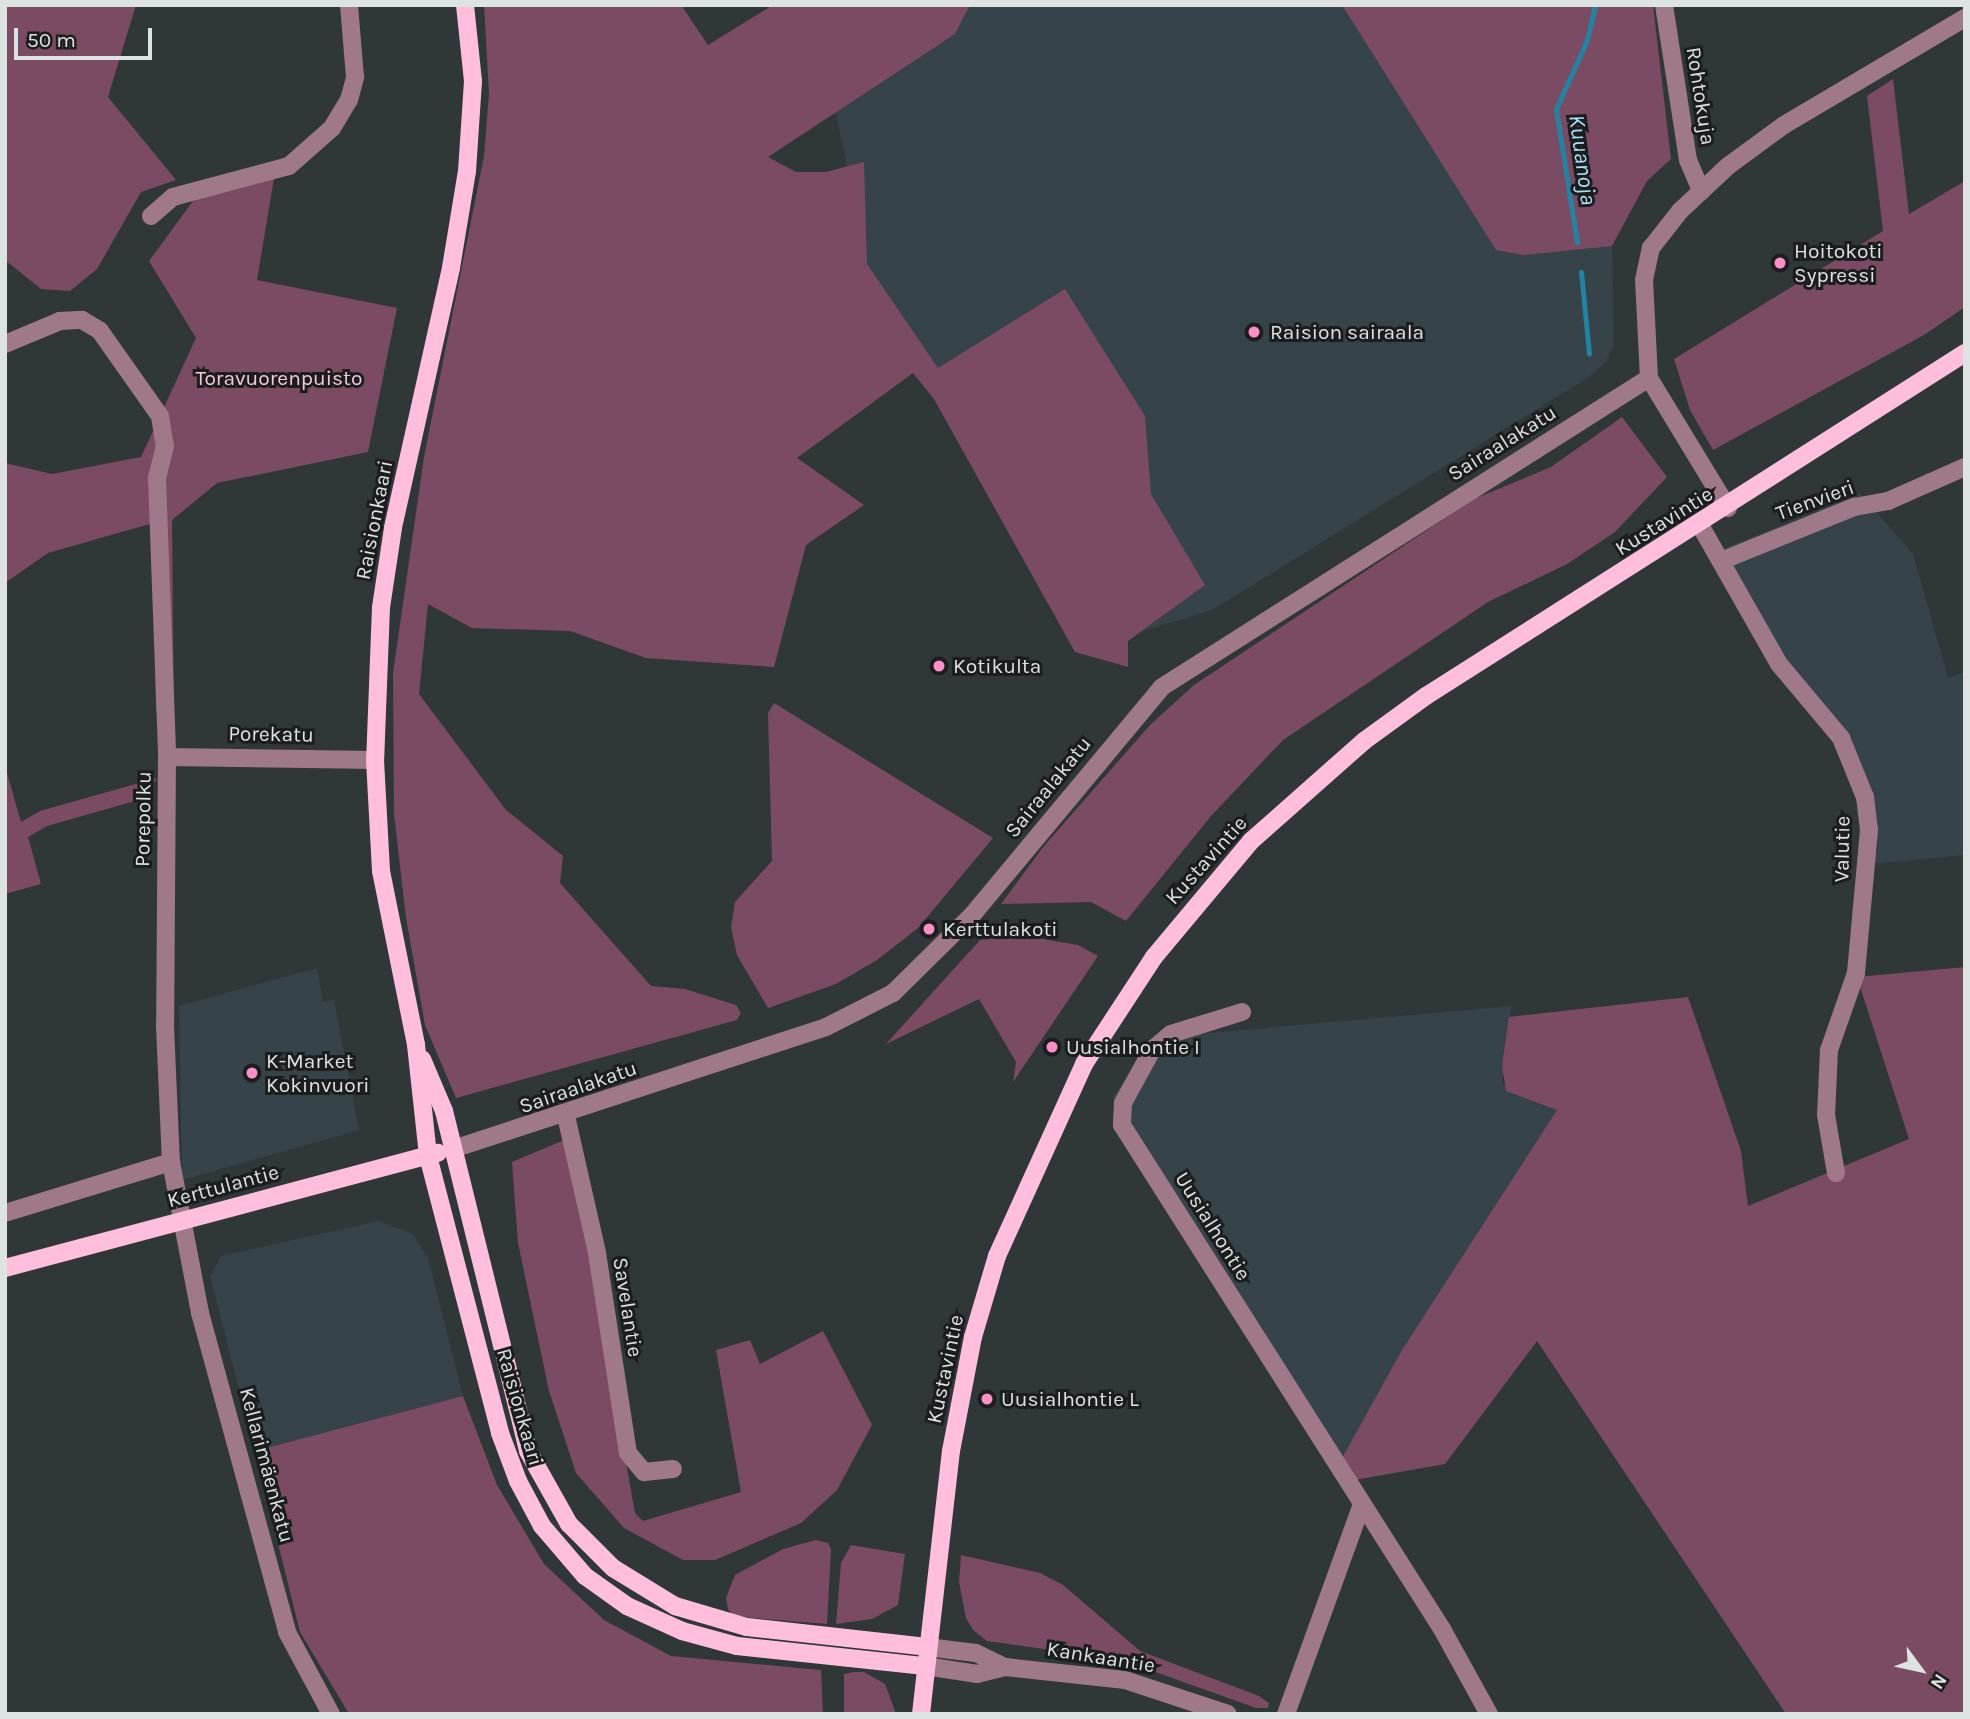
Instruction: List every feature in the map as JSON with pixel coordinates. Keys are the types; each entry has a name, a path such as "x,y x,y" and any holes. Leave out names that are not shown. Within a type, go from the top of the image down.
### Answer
{"main road":[{"name":"Raisionkaari","path":"465,5 473,82 467,171 451,268 391,541 381,607 375,760 381,870 416,1045 428,1156 508,1460 542,1526 585,1576 627,1606 710,1640 925,1666"},
{"name":"Kustavintie","path":"921,1714 951,1451 973,1336 997,1255 1051,1128 1117,1010 1199,898 1305,789 1426,696 1728,508 1965,353"},
{"name":"Raisionkaari","path":"416,1045 444,1111 528,1451 551,1497 592,1548 640,1587 710,1618 747,1627 927,1647"},
{"name":"Kerttulantie","path":"5,1268 453,1150"}],"street":[{"path":"151,216 173,197 289,166 332,128 349,100 355,77 349,5"},
{"name":"Rohtokuja","path":"1664,5 1688,160 1701,191"},
{"path":"1728,508 1649,378 1646,260 1663,230 1701,191 1784,125 1965,18"},
{"name":"Porepolku","path":"5,344 60,321 82,320 100,331 160,416 166,446 157,478 167,757 165,1026 171,1162 181,1220"},
{"name":"Sairaalakatu","path":"453,1150 566,1116 826,1027 893,993 973,914 1162,687 1649,378"},
{"name":"Tienvieri","path":"1721,561 1854,507 1888,501 1965,467"},
{"name":"Valutie","path":"1700,525 1779,664 1841,738 1865,797 1869,830 1856,973 1829,1050 1826,1115 1836,1173"},
{"name":"Porekatu","path":"167,757 375,760"},
{"name":"Uusialhontie","path":"1242,1012 1171,1034 1152,1050 1123,1103 1122,1125 1362,1504 1489,1714"},
{"name":"Savelantie","path":"566,1116 597,1252 628,1453 643,1472 673,1469"},
{"path":"5,1213 171,1162"},
{"name":"Kellarimäenkatu","path":"181,1220 200,1313 288,1632 331,1714"},
{"path":"1286,1714 1362,1504"},
{"name":"Kankaantie","path":"927,1647 976,1653 1005,1667 1125,1680 1228,1714"},
{"name":"Kankaantie","path":"925,1666 976,1674 1005,1667"}],"shaded area":[{"name":"Raision sairaala","path":"970,5 1342,5 1496,250 1612,246 1614,345 1605,363 1589,377 1212,610 1075,652 934,399 914,373 867,264 835,109 955,34"},
{"path":"1860,493 1913,554 1948,678 1965,672 1965,855 1872,864 1878,848 1871,790 1815,713 1723,549"},
{"path":"317,968 323,1002 334,1000 359,1130 182,1180 179,1006"},
{"path":"1511,1006 1502,1083 1512,1094 1558,1109 1445,1464 1354,1480 1112,1098 1154,1038"},
{"path":"378,1221 413,1234 428,1258 463,1396 255,1451 210,1276 221,1256"}],"green space":[{"path":"5,5 136,5 108,97 176,180 141,192 97,269 70,291 41,289 5,260"},
{"path":"484,5 681,5 708,45 773,5 970,5 955,34 768,157 796,172 826,172 864,162 867,264 938,368 1065,289 1145,416 1151,494 1205,585 1128,641 1128,667 1075,652 934,399 913,373 797,458 864,505 806,545 774,667 646,658 570,631 472,628 428,604 419,694 506,810 563,856 560,883 651,986 685,989 736,1005 741,1013 737,1020 456,1098 425,1025 406,918 394,814 393,673 424,457 484,156 489,94"},
{"path":"1342,5 1653,5 1671,159 1647,181 1612,246 1523,255 1496,250"},
{"path":"1893,79 1909,214 1965,181 1965,307 1924,335 1713,450 1690,410 1674,359 1883,231 1867,96"},
{"name":"Toravuorenpuisto","path":"275,172 257,280 397,308 368,452 217,483 172,520 174,719 156,711 153,523 48,553 5,583 5,463 52,474 141,457 196,338 149,261 193,201"},
{"path":"1622,417 1667,477 1615,532 1567,564 1488,602 1283,740 1211,816 1126,921 1091,902 1001,904 1044,846 1150,725 1194,685 1474,499 1551,467"},
{"path":"774,703 993,838 918,928 877,960 836,984 768,1008 737,955 731,927 735,902 772,861 768,713"},
{"path":"5,766 21,822 40,811 157,778 142,799 47,826 28,837 41,884 5,894"},
{"path":"1018,935 1078,945 1098,956 1013,1082 1016,1062 979,999 886,1044 980,940"},
{"path":"1965,967 1965,1714 1786,1714 1537,1341 1445,1464 1354,1480 1341,1460 1402,1350 1557,1110 1506,1091 1502,1066 1509,1017 1688,997 1741,1151 1748,1206 1909,1139 1857,977"},
{"path":"562,1141 570,1150 635,1513 643,1521 741,1492 716,1350 750,1340 760,1364 823,1331 872,1425 837,1490 801,1523 715,1560 683,1560 624,1528 576,1473 549,1391 518,1243 512,1162"},
{"path":"463,1396 497,1485 544,1564 604,1620 671,1656 821,1670 823,1714 349,1714 300,1632 255,1451"},
{"path":"816,1540 828,1543 831,1549 827,1624 732,1615 726,1598 735,1575 783,1549"},
{"path":"851,1545 905,1554 898,1605 872,1619 836,1624 841,1563"},
{"path":"961,1555 1040,1573 1063,1585 1140,1651 1259,1696 1269,1703 1268,1708 1256,1708 1122,1660 987,1641 973,1630 966,1618 959,1582"},
{"path":"864,1672 885,1684 896,1714 844,1714 844,1674"}],"waterway":[{"name":"Kuuanoja","path":"1577,242 1556,109 1587,40 1595,5"},
{"name":"Kuuanoja","path":"1581,272 1589,354"}],"place":[{"name":"Hoitokoti Sypressi","path":"1780,263"},
{"name":"Raision sairaala","path":"1254,332"},
{"name":"Kotikulta","path":"939,666"},
{"name":"Kerttulakoti","path":"929,929"},
{"name":"Uusialhontie I","path":"1052,1047"},
{"name":"K-Market Kokinvuori","path":"252,1073"},
{"name":"Uusialhontie L","path":"987,1399"}]}
